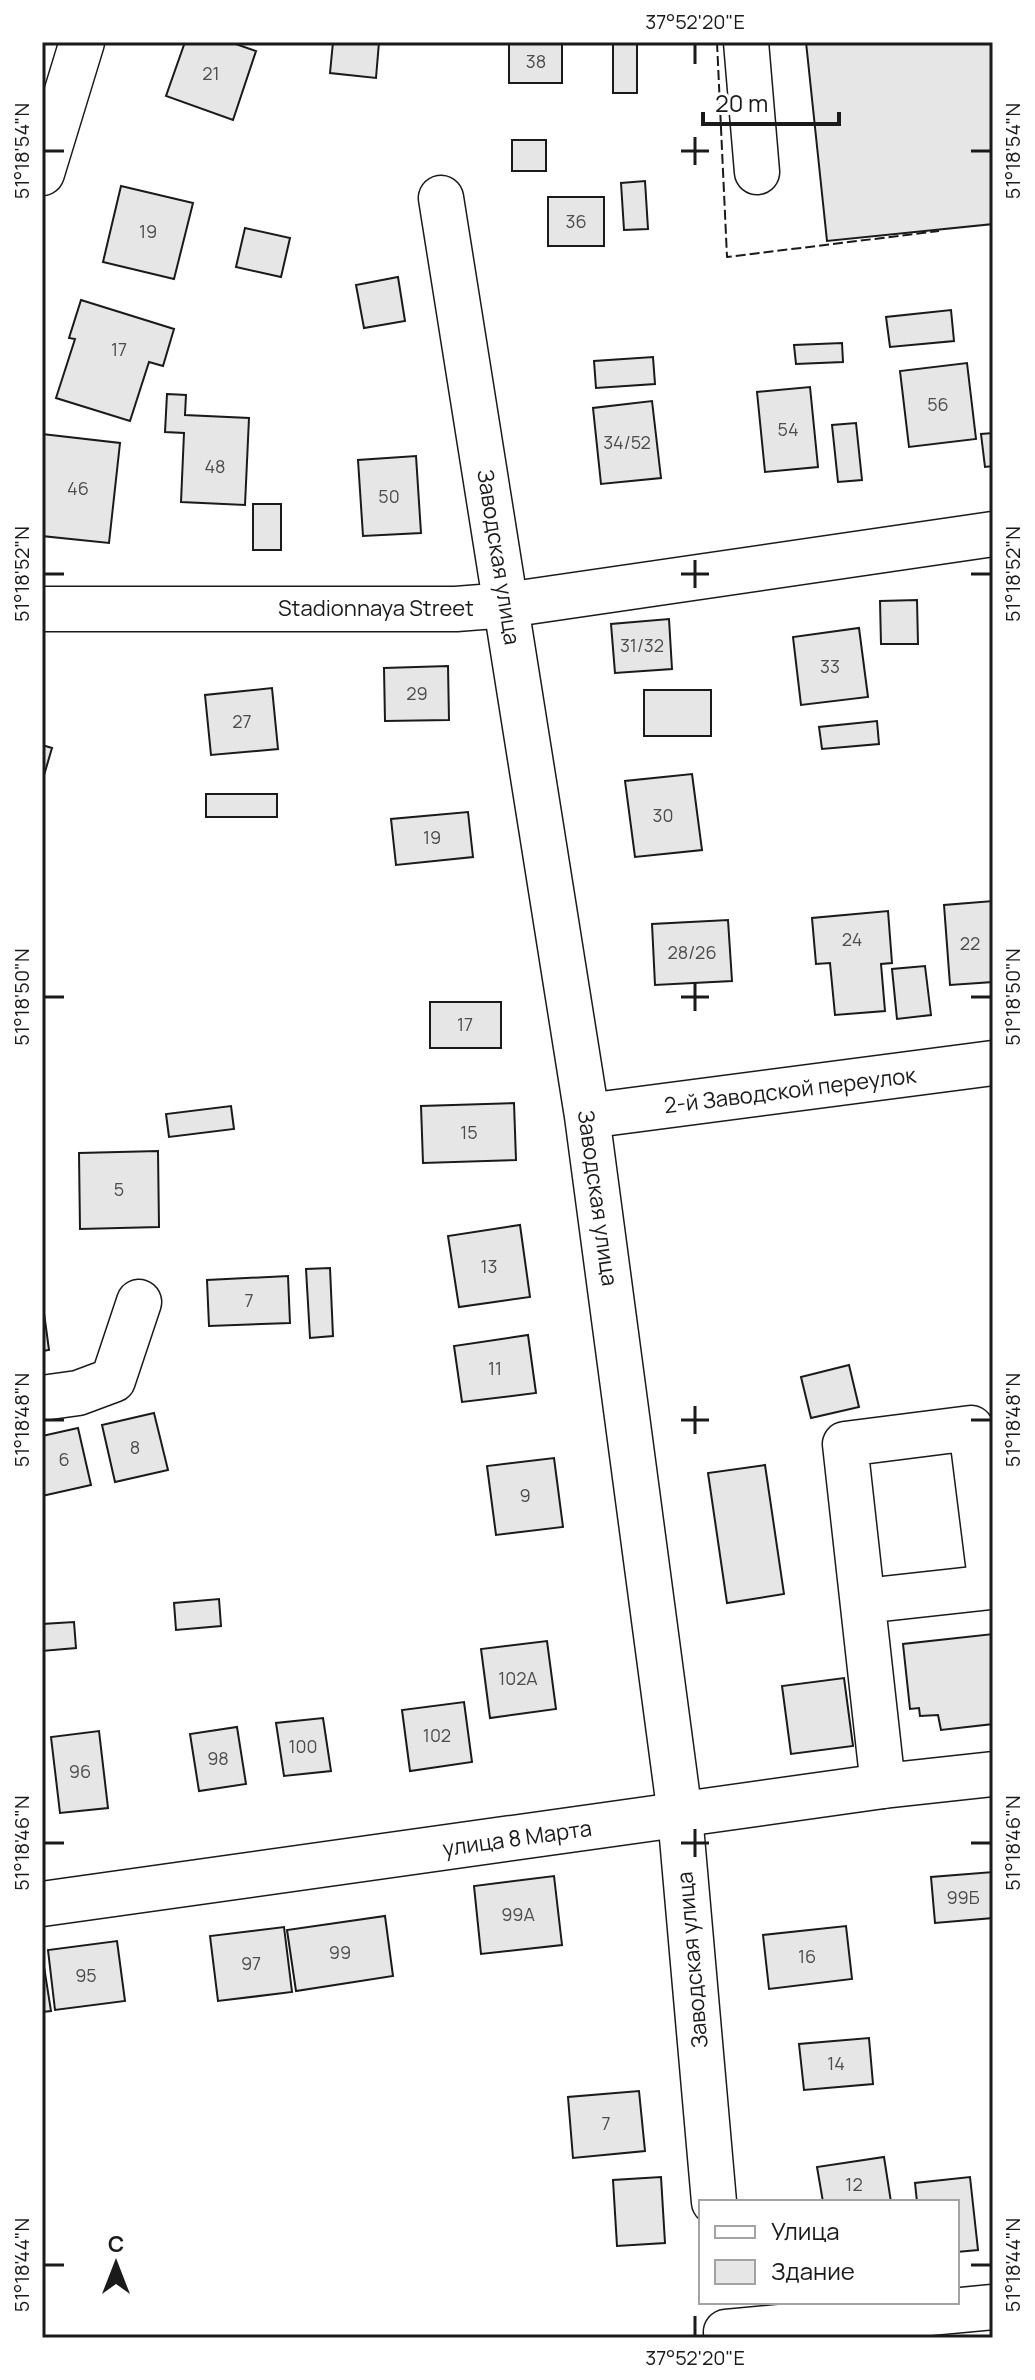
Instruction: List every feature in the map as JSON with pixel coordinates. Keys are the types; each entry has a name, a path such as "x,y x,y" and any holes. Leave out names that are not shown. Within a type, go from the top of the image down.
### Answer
{"street":[{"path":"42,173 82,42"},
{"path":"746,42 757,172"},
{"name":"Заводская улица","path":"441,198 587,1116 680,1815 714,2200"},
{"name":"Stadionnaya Street","path":"42,609 456,609 507,605 993,534"},
{"name":"2-й Заводской переулок","path":"587,1116 993,1063"},
{"path":"42,1398 78,1393 113,1380 139,1302"},
{"path":"864,1601 991,1587 971,1428 845,1444 883,1786"},
{"name":"улица 8 Марта","path":"42,1904 883,1786 993,1774"},
{"path":"726,2324 993,2307"}],"building":[{"path":"185,42 230,42 256,51 233,120 166,96"},
{"path":"333,42 379,42 376,78 330,73"},
{"path":"509,42 562,42 562,83 509,83"},
{"path":"613,42 637,42 637,93 613,93"},
{"path":"806,42 993,42 993,224 827,241"},
{"path":"512,140 546,140 546,171 512,171"},
{"path":"645,181 648,229 624,230 621,183"},
{"path":"121,186 193,203 174,279 103,262"},
{"path":"548,197 604,197 604,246 548,246"},
{"path":"245,228 290,238 281,277 236,267"},
{"path":"398,277 405,321 364,328 356,285"},
{"path":"81,300 174,329 163,366 149,362 130,421 56,398 75,339 69,338"},
{"path":"951,310 954,341 890,347 886,317"},
{"path":"842,343 843,362 796,364 794,345"},
{"path":"653,357 655,384 596,388 594,361"},
{"path":"967,363 976,439 909,447 900,371"},
{"path":"810,387 818,467 765,472 757,392"},
{"path":"167,394 186,395 185,415 249,418 245,505 181,502 184,433 165,432"},
{"path":"652,401 661,478 601,484 593,408"},
{"path":"856,423 862,480 838,482 832,425"},
{"path":"993,433 993,466 985,467 981,434"},
{"path":"42,434 120,443 109,543 42,536"},
{"path":"416,456 421,533 363,536 358,460"},
{"path":"253,504 281,504 281,550 253,550"},
{"path":"917,600 918,644 881,644 880,601"},
{"path":"669,619 672,669 615,673 611,624"},
{"path":"859,628 868,697 801,705 793,637"},
{"path":"448,666 449,720 385,721 384,668"},
{"path":"272,688 278,749 211,755 205,695"},
{"path":"644,690 711,690 711,736 644,736"},
{"path":"877,721 879,744 822,749 819,727"},
{"path":"42,745 52,748 42,782"},
{"path":"692,774 702,850 635,857 625,781"},
{"path":"206,794 277,794 277,817 206,817"},
{"path":"468,812 473,857 396,865 391,819"},
{"path":"993,901 993,982 950,985 944,905"},
{"path":"888,911 892,963 881,964 885,1011 835,1015 830,963 816,964 812,918"},
{"path":"728,920 732,981 655,985 652,924"},
{"path":"925,966 931,1015 897,1019 892,969"},
{"path":"430,1002 501,1002 501,1048 430,1048"},
{"path":"514,1103 516,1160 423,1163 421,1106"},
{"path":"231,1106 234,1129 169,1137 166,1114"},
{"path":"158,1151 159,1227 80,1229 79,1153"},
{"path":"520,1225 530,1297 459,1307 448,1236"},
{"path":"330,1268 333,1336 310,1338 306,1269"},
{"path":"288,1276 290,1323 209,1326 207,1280"},
{"path":"42,1298 49,1350 42,1351"},
{"path":"528,1335 536,1393 462,1402 454,1346"},
{"path":"849,1365 859,1407 811,1418 801,1377"},
{"path":"154,1413 168,1470 115,1482 102,1425"},
{"path":"78,1428 91,1485 42,1496 42,1436"},
{"path":"554,1458 563,1527 496,1535 487,1466"},
{"path":"765,1465 784,1594 727,1603 708,1473"},
{"path":"219,1599 221,1626 176,1630 174,1603"},
{"path":"74,1622 76,1648 42,1651 42,1624"},
{"path":"993,1634 993,1724 941,1730 938,1715 920,1716 919,1708 910,1709 903,1644"},
{"path":"547,1641 556,1709 490,1718 481,1649"},
{"path":"844,1678 853,1746 791,1754 782,1686"},
{"path":"464,1702 472,1762 410,1771 402,1710"},
{"path":"323,1718 331,1771 284,1776 276,1723"},
{"path":"237,1727 246,1784 199,1791 190,1734"},
{"path":"99,1731 108,1808 60,1813 51,1737"},
{"path":"993,1872 993,1918 935,1923 931,1877"},
{"path":"554,1876 562,1945 481,1954 474,1886"},
{"path":"385,1916 393,1976 296,1991 287,1930"},
{"path":"846,1926 852,1979 769,1989 763,1935"},
{"path":"284,1927 292,1992 218,2001 210,1936"},
{"path":"117,1941 125,2001 55,2010 48,1950"},
{"path":"42,1954 51,2011 42,2012"},
{"path":"869,2038 873,2084 804,2090 799,2044"},
{"path":"639,2091 645,2151 573,2158 568,2097"},
{"path":"884,2157 891,2200 823,2200 817,2167"},
{"path":"661,2177 665,2243 617,2246 613,2180"},
{"path":"970,2177 978,2250 959,2252 959,2200 917,2200 915,2183"}],"fence":[{"path":"717,42 727,257 939,231"}]}
